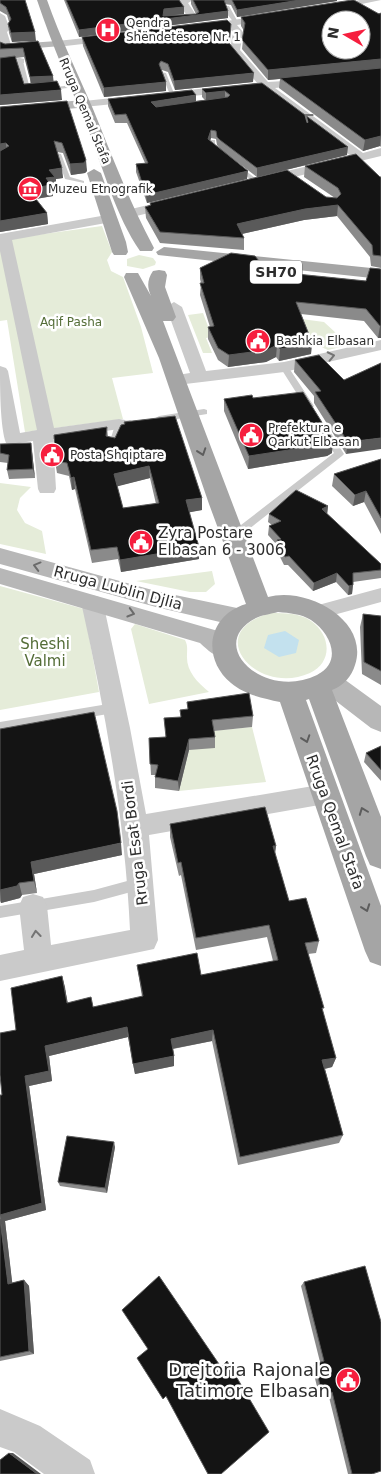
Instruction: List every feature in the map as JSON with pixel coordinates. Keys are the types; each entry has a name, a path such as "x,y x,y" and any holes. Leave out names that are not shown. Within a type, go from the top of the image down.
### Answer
{"main road":[{"name":"Rruga Qemal Stafa","path":"33,0 78,105 128,214 146,248"},
{"name":"Rruga Qemal Stafa","path":"42,0 52,45 65,88 78,105 80,131"},
{"path":"3,48 52,45"},
{"path":"0,111 78,105"},
{"name":"Rruga Qemal Stafa","path":"90,162 118,242 120,267 149,310 190,378"},
{"path":"120,267 146,248 164,265"},
{"name":"Rruga Qemal Stafa","path":"164,265 157,292 190,378 197,414 229,530 258,608"},
{"path":"120,267 164,265 381,274"},
{"name":"SH70","path":"164,265 211,265 381,284"},
{"name":"Rruga Qemal Stafa","path":"197,414 245,527 258,608"},
{"name":"Rruga Lublin Djlia","path":"0,556 223,616 258,608"},
{"name":"Rruga Lublin Djlia","path":"0,576 209,637 223,650"},
{"path":"318,684 345,659 345,642 336,625 319,612 304,606 258,608 227,628 223,650 230,666 245,680 266,689 318,684 381,708"},
{"name":"Rruga Qemal Stafa","path":"318,684 325,794 381,951"},
{"name":"Rruga Qemal Stafa","path":"318,684 381,856"},
{"path":"318,684 381,721"}],"street":[{"path":"188,0 183,2 198,28 284,15"},
{"path":"322,9 370,1"},
{"path":"0,16 5,29 1,33 3,48"},
{"path":"52,45 140,35 136,24 193,18"},
{"path":"234,23 238,32 235,50 265,86 361,157"},
{"path":"0,63 20,61"},
{"path":"78,105 173,95 196,96 323,80"},
{"path":"251,183 381,152"},
{"path":"288,174 302,183"},
{"path":"128,214 185,200"},
{"path":"47,434 2,237 101,220"},
{"path":"174,307 190,378 284,367 381,345"},
{"path":"0,371 12,439 119,424"},
{"path":"47,434 42,440 47,489"},
{"path":"319,612 379,598"},
{"name":"Rruga Esat Bordi","path":"0,968 144,940 143,883 135,827 114,708 92,602"},
{"path":"135,827 325,794"},
{"path":"33,906 39,961"},
{"path":"0,1428 27,1439 76,1474"}],"lane":[{"path":"227,7 234,23"},
{"path":"20,61 28,91 65,88"},
{"path":"163,73 173,95"},
{"path":"213,140 212,146 251,183"},
{"path":"58,154 67,178 82,182"},
{"path":"245,527 339,454 284,367"},
{"path":"113,448 119,424 197,414"},
{"path":"0,726 114,708"},
{"path":"0,912 94,896 143,883"}],"green space":[{"name":"Aqif Pasha","path":"102,226 112,252 107,260 111,271 123,277 141,327 153,373 112,378 123,419 25,432 7,320 0,321 0,240"},
{"path":"139,255 153,258 156,262 155,265 143,269 127,266 127,259"},
{"path":"240,311 324,322 349,345 328,350"},
{"path":"203,313 212,337 206,338 212,353 203,353 188,315"},
{"path":"0,483 31,487 20,498 17,510 25,523 42,531 46,554 0,544"},
{"path":"212,571 215,584 206,592 190,592 136,581"},
{"name":"Sheshi Valmi","path":"0,586 84,609 99,692 0,710"},
{"path":"271,613 287,613 302,616 318,627 323,633 327,648 323,662 317,668 310,673 290,678 272,676 256,670 244,659 238,647 240,634 250,622"},
{"path":"135,624 185,640 190,671 209,692 149,704 131,629"},
{"path":"252,727 266,782 179,791 189,750 212,731"}],"water":[{"path":"285,631 299,640 296,653 279,657 264,648 268,635"}],"building":[{"path":"0,0 25,0 35,32 11,33 8,24 11,19 6,7 0,3"},
{"path":"66,0 179,0 184,7 164,9 163,16 196,14 199,12 193,0 224,0 228,11 79,30"},
{"path":"232,0 300,0 237,10"},
{"path":"354,0 379,14 381,13 381,59 371,60 371,10 321,10 321,60 371,60 268,70 242,40 245,23 241,17"},
{"path":"227,20 231,24 229,43 254,73 174,81 168,64 161,61 159,64 166,82 104,88 82,37"},
{"path":"38,41 53,76 30,77 23,48 0,49 0,42 5,44"},
{"path":"15,56 24,84 57,81 61,90 0,95 0,58"},
{"path":"381,68 381,136 365,140 280,78"},
{"path":"262,83 348,147 257,168 220,140 217,137 216,131 211,130 208,139 248,171 146,195 136,164 148,163 126,114 115,115 108,99 192,90 196,95 151,102 156,107 228,97 230,95 225,91 206,93 202,89"},
{"path":"67,101 86,160 84,163 70,164 62,143 54,141 62,168 49,170 55,177 46,178 51,185 28,189 47,213 0,221 0,151 9,146 6,143 0,144 0,107"},
{"path":"356,154 381,177 381,256 373,255 372,245 338,205 305,209 237,224 244,238 160,232 145,207 151,205 150,203 287,170 326,197 337,198 341,194 338,188 305,166"},
{"path":"231,253 255,256 267,271 366,281 370,268 381,269 381,326 366,309 296,302 312,342 280,349 277,345 267,350 229,355 218,348 208,327 214,326 200,283 204,283 200,268"},
{"path":"319,355 344,380 381,363 381,438 348,442 315,392 321,391 295,360"},
{"path":"303,392 333,440 328,444 249,456 224,399 252,395 253,398"},
{"path":"175,416 202,498 186,500 199,547 120,560 117,547 91,550 74,477 71,478 67,463 55,461 54,435 107,427 106,436 115,438 121,425 125,424 124,422","holes":["149,466 159,503 123,508 114,474"]},
{"path":"31,443 33,469 7,470 9,455 0,453 0,444"},
{"path":"381,459 381,518 366,491 355,495 334,474"},
{"path":"296,490 328,506 322,509 381,564 381,570 353,573 353,585 349,586 337,573 314,583 289,556 285,557 277,540 281,539 269,526 281,521 269,514"},
{"path":"363,614 381,616 381,671 364,662"},
{"path":"249,693 253,716 212,720 215,737 189,739 178,781 155,777 158,765 150,764 149,738 166,737 164,718 181,717 180,710 188,709 187,702"},
{"path":"94,712 117,811 121,843 31,862 34,881 19,883 17,886 0,890 0,729"},
{"path":"381,746 381,770 366,753"},
{"path":"265,807 276,846 273,846 289,901 306,898 319,941 305,943 336,1058 322,1060 343,1135 240,1157 213,1030 171,1039 174,1056 133,1064 127,1027 45,1046 49,1071 25,1076 42,1203 0,1215 0,1095 2,1095 0,1033 16,1030 11,988 62,976 67,1003 91,997 93,1007 143,996 137,965 197,953 201,975 278,960 269,925 196,938 181,862 178,863 170,824"},
{"path":"67,1136 114,1142 105,1188 58,1182"},
{"path":"0,1219 8,1284 24,1280 29,1351 0,1357"},
{"name":"Drejtoria Rajonale Tatimore Elbasan","path":"365,1266 381,1322 381,1471 372,1474 352,1474 332,1392 322,1394 315,1364 324,1361 304,1282"},
{"path":"159,1276 221,1367 227,1361 269,1432 221,1474 208,1474 166,1396 163,1399 137,1358 148,1349 122,1310"},
{"path":"9,1453 37,1474 0,1474 0,1460"}],"place":[{"name":"Qendra Shëndetësore Nr. 1","path":"108,30"},
{"name":"Muzeu Etnografik","path":"30,189"},
{"name":"Bashkia Elbasan","path":"258,341"},
{"name":"Prefektura e Qarkut Elbasan","path":"251,435"},
{"name":"Posta Shqiptare","path":"52,455"},
{"name":"Zyra Postare Elbasan 6 - 3006","path":"141,542"},
{"name":"Drejtoria Rajonale Tatimore Elbasan","path":"348,1380"}]}
